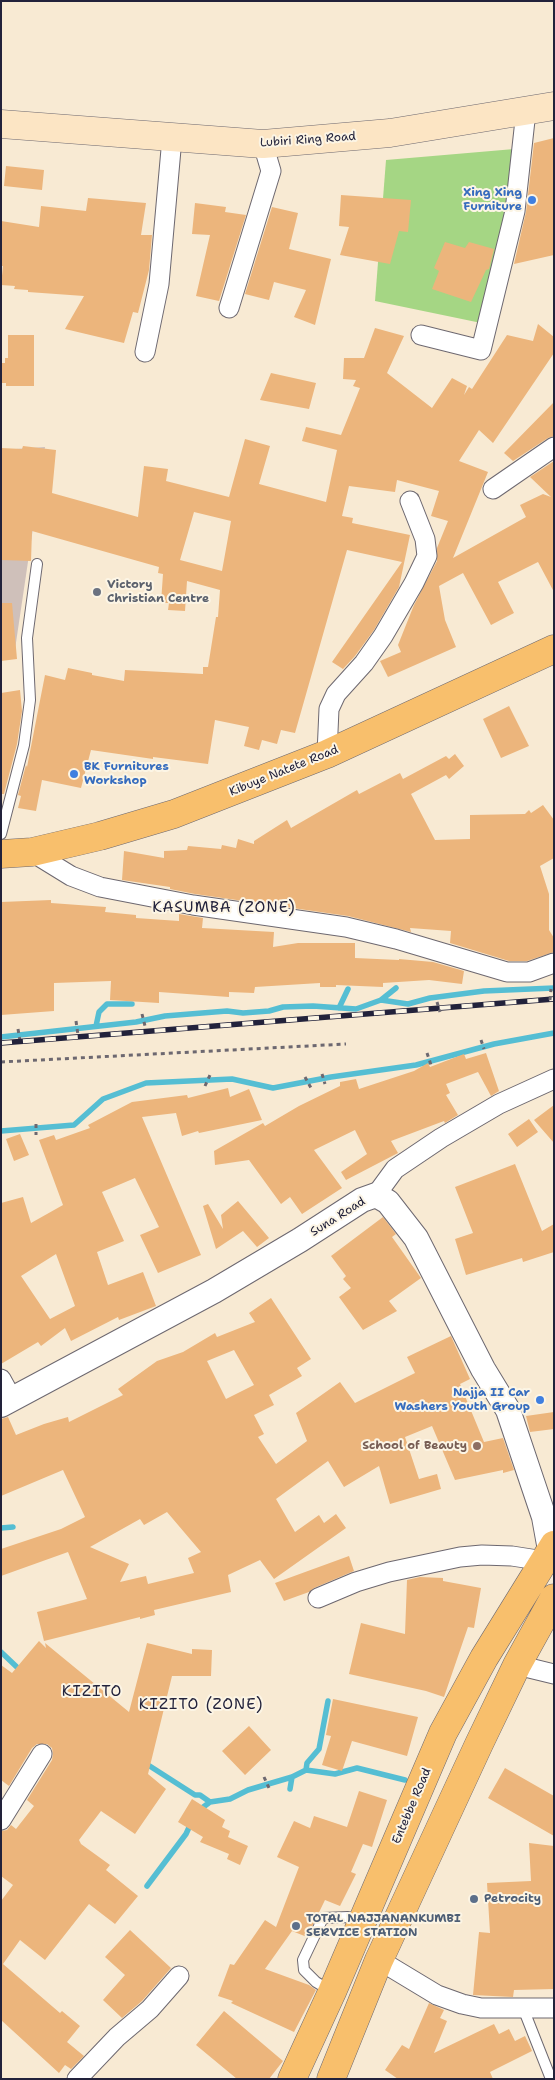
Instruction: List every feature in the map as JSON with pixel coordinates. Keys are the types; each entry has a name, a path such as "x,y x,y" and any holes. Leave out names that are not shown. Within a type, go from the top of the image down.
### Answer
{"main road":[{"name":"Lubiri Ring Road","path":"1,124 263,144 390,133 554,106"},
{"name":"Kibuye Natete Road","path":"1,854 32,852 100,836 174,814 327,754 554,649"},
{"name":"Entebbe Road","path":"292,2079 332,1992 443,1733 484,1658 549,1552"},
{"path":"330,2079 379,1960 479,1744 517,1665 554,1598"}],"street":[{"path":"421,335 482,350 515,210 526,111"},
{"path":"145,352 159,284 172,138"},
{"path":"229,308 271,171 263,144"},
{"path":"494,489 554,448"},
{"path":"327,754 330,709 336,694 364,663 383,636 414,583 427,556 425,539 410,501"},
{"path":"32,852 71,876 100,887 193,905 346,927 396,939 507,972 529,972 554,963"},
{"path":"376,1195 395,1169 441,1138 500,1104 554,1079"},
{"name":"Suna Road","path":"5,1394 214,1292 362,1200 376,1195 388,1202 416,1238 483,1368 508,1410 544,1517 549,1552"},
{"path":"318,1598 356,1582 389,1572 460,1557 482,1555 512,1556 549,1552"},
{"path":"517,1665 554,1674"},
{"path":"1,1820 42,1754"},
{"path":"379,1960 450,2001 482,2008 554,2008"},
{"path":"77,2079 117,2037 150,2009 179,1976"}],"lane":[{"path":"1,834 25,736 30,700 27,638 37,564"},
{"path":"332,1992 316,1982 304,1970 303,1960 323,1918 348,1916 363,1920"},
{"path":"523,2008 551,2079"}],"path":[{"path":"550,1000 551,989"},
{"path":"437,1002 440,1012"},
{"path":"142,1014 146,1030"},
{"path":"76,1021 78,1035"},
{"path":"18,1029 20,1041"},
{"path":"482,1040 484,1049"},
{"path":"1,1062 346,1044"},
{"path":"427,1053 431,1065"},
{"path":"322,1074 325,1084"},
{"path":"206,1086 210,1075"},
{"path":"306,1076 311,1088"},
{"path":"36,1124 36,1135"},
{"path":"264,1777 269,1788"}],"shaded area":[{"path":"45,447 14,656 1,657 1,450"}],"green space":[{"path":"526,148 486,324 375,301 386,160"}],"building":[{"name":"Xing Xing Furniture","path":"554,138 554,255 514,264 526,212 534,143"},
{"path":"6,166 44,170 42,190 4,186"},
{"path":"341,195 411,200 408,232 399,231 390,264 340,255 349,227 339,226"},
{"path":"88,198 146,203 141,235 152,235 149,270 138,313 133,312 124,343 65,329 84,296 28,292 28,290 14,289 15,286 1,285 3,266 1,266 1,221 39,227 41,206 86,211"},
{"path":"195,203 226,207 225,212 246,215 219,301 196,296 210,235 192,234"},
{"path":"272,207 298,213 289,249 331,259 315,325 294,317 306,290 274,282 269,300 245,294"},
{"path":"445,242 465,248 469,242 494,249 489,269 486,270 471,302 432,289 439,271 434,268"},
{"path":"538,324 554,337 554,353 493,443 479,430 459,461 488,472 453,558 526,517 520,505 543,494 551,497 530,477 554,461 554,592 538,562 498,582 514,613 491,625 463,573 439,586 445,620 456,647 388,677 380,661 401,652 398,645 414,605 437,561 437,548 448,521 431,516 439,491 397,480 395,492 349,486 342,516 353,518 352,523 410,535 399,587 374,630 355,656 343,669 332,662 402,562 347,550 295,733 281,730 277,744 262,740 259,750 244,746 249,727 215,720 208,764 153,757 153,759 91,750 81,788 42,780 36,811 18,808 21,796 18,795 26,765 27,767 45,675 65,680 68,668 124,681 125,670 203,674 203,667 208,667 216,617 218,617 220,590 187,581 185,611 168,610 169,603 161,603 163,574 158,573 159,567 32,531 31,561 1,560 1,448 22,449 23,446 56,450 52,493 138,517 144,466 168,469 166,481 229,497 245,439 270,446 259,484 326,502 337,450 302,441 306,427 341,435 360,388 353,386 356,380 343,379 344,358 364,358 375,328 404,336 387,373 432,408 452,378 467,386 464,395 469,387 472,389 507,335 533,341","holes":["194,512 231,521 222,571 180,560"]},
{"path":"8,335 34,335 34,386 6,386 6,383 1,383 1,363 5,363 5,358 8,358"},
{"path":"271,373 316,383 309,409 260,400"},
{"path":"554,402 554,436 513,461 504,453"},
{"path":"1,603 12,603 17,659 1,661"},
{"path":"20,690 22,711 17,744 4,794 1,794 1,693"},
{"path":"509,706 529,746 501,758 483,719"},
{"path":"455,754 464,766 449,779 446,775 411,794 435,840 470,839 470,815 525,814 529,810 531,813 543,805 554,820 554,858 540,866 549,894 549,930 554,938 554,952 527,961 509,961 450,943 451,931 410,928 411,932 348,916 195,894 170,889 170,887 122,880 124,851 164,858 164,851 187,850 188,846 221,849 222,845 236,848 238,839 254,844 254,841 287,820 291,828 357,790 359,794 400,773 403,779 446,756 449,759"},
{"path":"51,900 51,903 106,907 105,912 136,915 136,918 179,921 179,914 203,918 202,928 274,932 273,947 298,943 355,943 355,958 433,962 464,971 462,984 429,980 383,983 383,987 336,985 336,987 320,987 320,983 255,987 254,993 229,992 229,997 159,992 159,1003 110,1000 111,981 54,983 54,1011 1,1015 1,902"},
{"path":"486,1053 499,1091 491,1096 478,1072 446,1084 450,1093 446,1095 458,1115 445,1123 444,1121 391,1141 398,1153 346,1180 341,1172 367,1154 355,1130 314,1150 342,1188 302,1214 290,1197 281,1204 249,1160 215,1165 214,1151 263,1123 265,1126 299,1106 340,1086 340,1082 356,1079 359,1089 414,1071 428,1063 430,1067 464,1054 466,1059"},
{"path":"228,1088 230,1097 249,1089 262,1120 199,1133 198,1131 182,1136 176,1113 142,1117 201,1255 158,1273 140,1235 159,1227 135,1178 102,1192 124,1241 97,1252 108,1285 143,1272 156,1306 119,1320 118,1317 71,1341 65,1328 41,1346 38,1342 1,1364 1,1203 23,1197 31,1223 63,1205 39,1140 54,1135 56,1140 90,1128 88,1125 132,1102 187,1095 188,1098","holes":["56,1254 75,1306 50,1319 21,1276"]},
{"path":"554,1105 554,1143 534,1120"},
{"path":"529,1119 538,1132 517,1147 508,1134"},
{"path":"20,1134 29,1155 14,1161 6,1139"},
{"path":"515,1164 542,1231 554,1224 554,1252 523,1262 522,1258 466,1275 455,1239 473,1233 455,1187"},
{"path":"238,1201 269,1238 257,1247 243,1231 216,1249 203,1206 208,1204 223,1229 221,1215"},
{"path":"383,1217 396,1234 392,1237 421,1278 389,1301 397,1311 363,1330 339,1297 351,1288 343,1279 346,1276 331,1256"},
{"path":"271,1298 311,1359 297,1368 302,1376 269,1395 274,1405 254,1415 264,1434 258,1437 276,1464 307,1441 296,1413 340,1382 355,1403 415,1373 407,1357 451,1336 470,1379 460,1384 484,1442 503,1438 514,1470 503,1473 503,1470 455,1480 432,1426 405,1437 419,1479 437,1474 441,1489 390,1504 379,1466 344,1487 328,1461 276,1499 295,1532 319,1515 324,1523 336,1514 346,1528 274,1579 260,1560 228,1575 231,1592 154,1610 155,1615 140,1619 140,1617 44,1641 37,1612 87,1599 68,1552 1,1576 1,1549 61,1529 85,1517 63,1470 1,1496 1,1419 8,1417 16,1435 68,1417 69,1422 123,1395 118,1389 157,1361 183,1352 215,1333 217,1337 255,1322 249,1313","holes":["234,1350 254,1385 226,1399 207,1361","167,1512 201,1552 188,1558 194,1573 148,1584 146,1576 120,1582 129,1564 90,1547 140,1519 144,1525"]},
{"path":"554,1412 554,1429 530,1432 526,1416"},
{"path":"349,1556 354,1571 314,1588 309,1592 284,1601 275,1583"},
{"path":"420,1577 443,1578 443,1581 481,1588 474,1628 468,1627 444,1697 426,1691 349,1674 361,1623 405,1634 407,1580"},
{"path":"39,1641 46,1648 45,1643 129,1712 147,1643 192,1654 192,1649 212,1650 211,1676 172,1676 148,1774 166,1789 135,1834 101,1811 79,1840 81,1844 110,1865 106,1870 138,1896 115,1924 89,1904 45,1960 20,1940 3,1964 60,2013 62,2011 80,2026 67,2042 84,2056 71,2069 65,2065 59,2073 1,2020 1,1901 13,1885 1,1876 1,1831 7,1830 11,1825 16,1829 34,1806 27,1800 52,1760 53,1754 52,1748 47,1744 37,1744 32,1748 9,1786 1,1780 1,1665 12,1673"},
{"path":"333,1699 418,1717 407,1756 352,1741 342,1771 322,1765 331,1736 326,1735"},
{"path":"249,1726 271,1750 245,1775 222,1751"},
{"path":"505,1768 554,1796 554,1836 488,1798"},
{"path":"359,1791 387,1800 372,1847 363,1844 351,1872 356,1874 340,1906 325,1900 307,1937 292,1931 265,1969 309,1985 316,1990 294,2032 231,2003 233,2001 218,1996 230,1964 234,1965 265,1920 276,1927 299,1867 277,1857 294,1821 310,1828 314,1816 347,1827"},
{"path":"192,1799 225,1820 222,1827 230,1831 228,1837 248,1846 240,1865 227,1859 229,1854 200,1842 203,1837 178,1822"},
{"path":"529,1843 554,1846 554,1989 514,1990 513,1997 473,1995 479,1932 490,1933 487,1883 531,1881"},
{"path":"130,1930 171,1968 142,2001 122,2018 103,2000 125,1975 105,1957"},
{"path":"429,2003 444,2010 440,2018 447,2021 434,2053 494,2024 499,2034 509,2029 515,2041 525,2036 532,2051 490,2072 493,2079 398,2079 385,2070 402,2045 409,2049"},
{"path":"224,2011 283,2061 269,2079 237,2079 196,2045"}],"waterway":[{"path":"1,1037 136,1022 165,1016 227,1011 243,1013 269,1011 283,1007 313,1006 356,1009 381,1000 396,988"},
{"path":"381,1000 408,1004 430,998 484,991 554,988"},
{"path":"339,1008 348,989"},
{"path":"96,1026 99,1012 107,1004 132,1004"},
{"path":"1,1131 74,1125 103,1099 146,1083 232,1079 273,1088 331,1077 416,1065 494,1044 554,1033"},
{"path":"1,1528 13,1527"},
{"path":"1,1652 21,1671"},
{"path":"306,1770 307,1763 319,1749 328,1701"},
{"path":"145,1763 195,1795 200,1795 210,1802"},
{"path":"198,1811 210,1802 230,1799 248,1790 292,1777 306,1770 335,1774 357,1768 405,1780"},
{"path":"290,1789 292,1777"},
{"path":"147,1886 186,1834 191,1823"}],"railway":[{"path":"1,1043 554,999"}],"place":[{"name":"Xing Xing Furniture","path":"532,200"},
{"name":"Victory Christian Centre","path":"97,592"},
{"name":"BK Furnitures Workshop","path":"74,774"},
{"name":"Najja II Car Washers Youth Group","path":"540,1400"},
{"name":"School of Beauty","path":"477,1446"},
{"name":"Petrocity","path":"474,1899"},
{"name":"TOTAL NAJJANANKUMBI SERVICE STATION","path":"296,1926"}],"district":[{"name":"KASUMBA (ZONE)","path":"224,908"},
{"name":"KIZITO","path":"92,1692"},
{"name":"KIZITO (ZONE)","path":"201,1705"}]}
